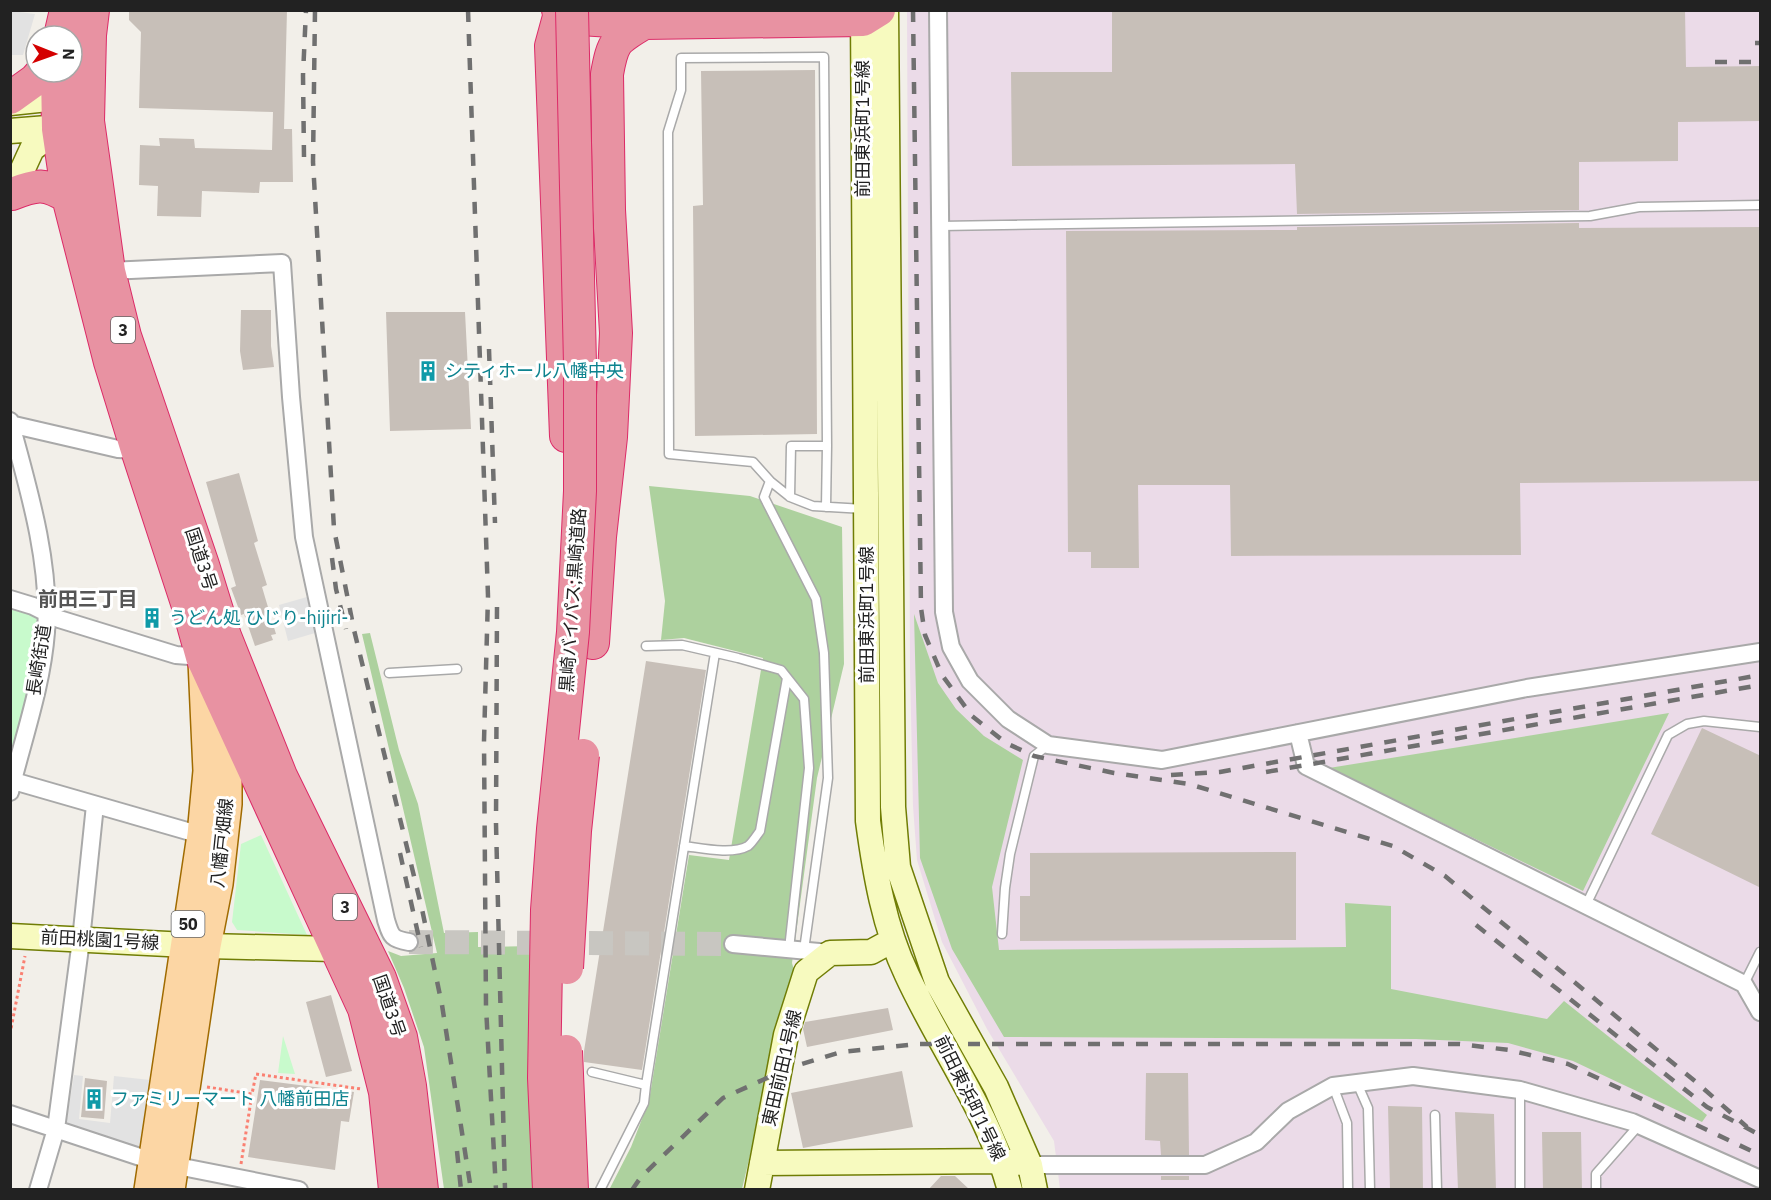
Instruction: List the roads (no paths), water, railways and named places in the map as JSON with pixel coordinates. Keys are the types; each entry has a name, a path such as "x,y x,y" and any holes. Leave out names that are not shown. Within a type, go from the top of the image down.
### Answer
{"highway":[{"name":"国道3号","path":"93,10 87,110 109,271 125,336 225,636 281,776 383,987 401,1037 411,1086 422,1190"},
{"name":"黒崎バイパス;黒崎道路","path":"572,1190 566,1075 566,993 598,364 590,10"},
{"name":"黒崎バイパス;黒崎道路","path":"549,1190 544,1078 547,910 553,829 583,637 580,364 564,11"},
{"path":"583,637 556,210 550,46 564,11 580,19 644,23 873,13"},
{"path":"583,637 600,537 611,437 616,333 609,210 607,74 610,56 617,39 644,23"},
{"path":"10,98 29,84"},
{"name":"国道3号","path":"52,84 68,197 110,362 137,450 187,603 202,657 334,949 364,1010 385,1092 395,1190"},
{"path":"11,195 34,185 53,188 68,197"}],"main road":[{"name":"八幡戸畑線","path":"166,1172 196,945 219,884 228,804 225,636"},
{"name":"八幡戸畑線","path":"147,1190 166,1172 187,1084 201,835 207,771 202,657"}],"street":[{"path":"938,10 944,612 951,647 970,681 1008,719 1048,745 1162,760 1527,688 1761,652"},
{"name":"前田東浜町1号線","path":"873,13 866,508 868,820 875,876 893,940 907,975 982,1116 1003,1161 1010,1190"},
{"name":"前田東浜町1号線","path":"873,13 893,807 898,867 937,982 996,1087 1030,1166 1035,1190"},
{"path":"10,103 46,84"},
{"path":"11,195 32,149 87,110 56,84"},
{"path":"10,132 58,129"},
{"path":"10,132 32,149"},
{"path":"109,271 282,263 303,537 386,920 390,935 398,940 409,942"},
{"path":"11,424 118,449 137,450"},
{"name":"長崎街道","path":"11,424 44,560 46,612 46,632 40,669 11,784"},
{"path":"10,599 59,619 176,656 202,657"},
{"path":"1298,734 1306,766 1744,984 1761,1012"},
{"path":"11,784 201,835"},
{"path":"38,1190 56,1129 81,940 94,805"},
{"name":"前田桃園1号線","path":"20,936 334,949"},
{"path":"733,944 830,953 871,952 893,940"},
{"name":"東田前田1号線","path":"757,1190 786,1035 806,972 830,953"},
{"path":"762,1163 1003,1161 1030,1166 1205,1165 1256,1142 1288,1111 1333,1086 1413,1076 1520,1090 1639,1125 1761,1179"},
{"path":"10,1114 56,1129 166,1172 238,1178 299,1190"}],"lane":[{"path":"826,507 824,57 681,58 681,90 668,132 669,454 753,462 770,481 790,497 813,506 826,507 866,508"},
{"path":"940,226 1590,216 1639,207 1761,206"},
{"path":"790,497 791,446 827,446"},
{"path":"770,481 764,497 816,599 824,653 828,778 797,950"},
{"path":"646,646 682,645 781,670 804,699 809,768 797,950"},
{"path":"600,1190 644,1103 715,652"},
{"path":"389,673 457,669"},
{"path":"684,846 717,850 734,849 748,846 760,831 787,678"},
{"path":"1586,905 1668,735 1687,724 1704,721 1761,727"},
{"path":"1002,934 1010,854 1034,756 1048,745"},
{"path":"1744,984 1761,952"},
{"path":"592,1072 646,1085"},
{"path":"1357,1083 1368,1108 1370,1190"},
{"path":"1333,1086 1347,1123 1348,1190"},
{"path":"1520,1090 1520,1190"},
{"path":"1435,1115 1437,1190"},
{"path":"1596,1190 1596,1174 1639,1125"}],"tunnel":[{"path":"409,942 733,944"}],"railway":[{"path":"304,157 303,75 306,10"},
{"path":"315,10 313,162 334,529 354,630 422,909 442,1005 471,1190"},
{"path":"468,10 488,596 484,741 486,1007 496,1190"},
{"path":"913,10 921,608 925,635 942,675 972,716 1006,743 1034,756 1114,773 1189,784 1393,846 1445,876 1696,1082 1747,1127"},
{"path":"1755,43 1760,43"},
{"path":"1715,62 1760,62"},
{"path":"489,349 495,523"},
{"path":"332,558 336,589 346,629"},
{"path":"497,607 496,824 505,1190"},
{"path":"1171,775 1220,772 1760,675"},
{"path":"1266,772 1760,685"},
{"path":"400,853 421,947"},
{"path":"1476,925 1707,1107 1760,1135"},
{"path":"632,1190 641,1177 723,1098 789,1068 841,1052 918,1044 1460,1044 1509,1050 1568,1064 1760,1155"},
{"path":"457,1151 461,1190"}],"place":[{"name":"シティホール八幡中央","path":"428,371"},
{"name":"うどん処 ひじり-hijiri-","path":"152,618"},
{"name":"ファミリーマート 八幡前田店","path":"94,1099"}],"district":[{"name":"前田三丁目","path":"88,599"}]}
